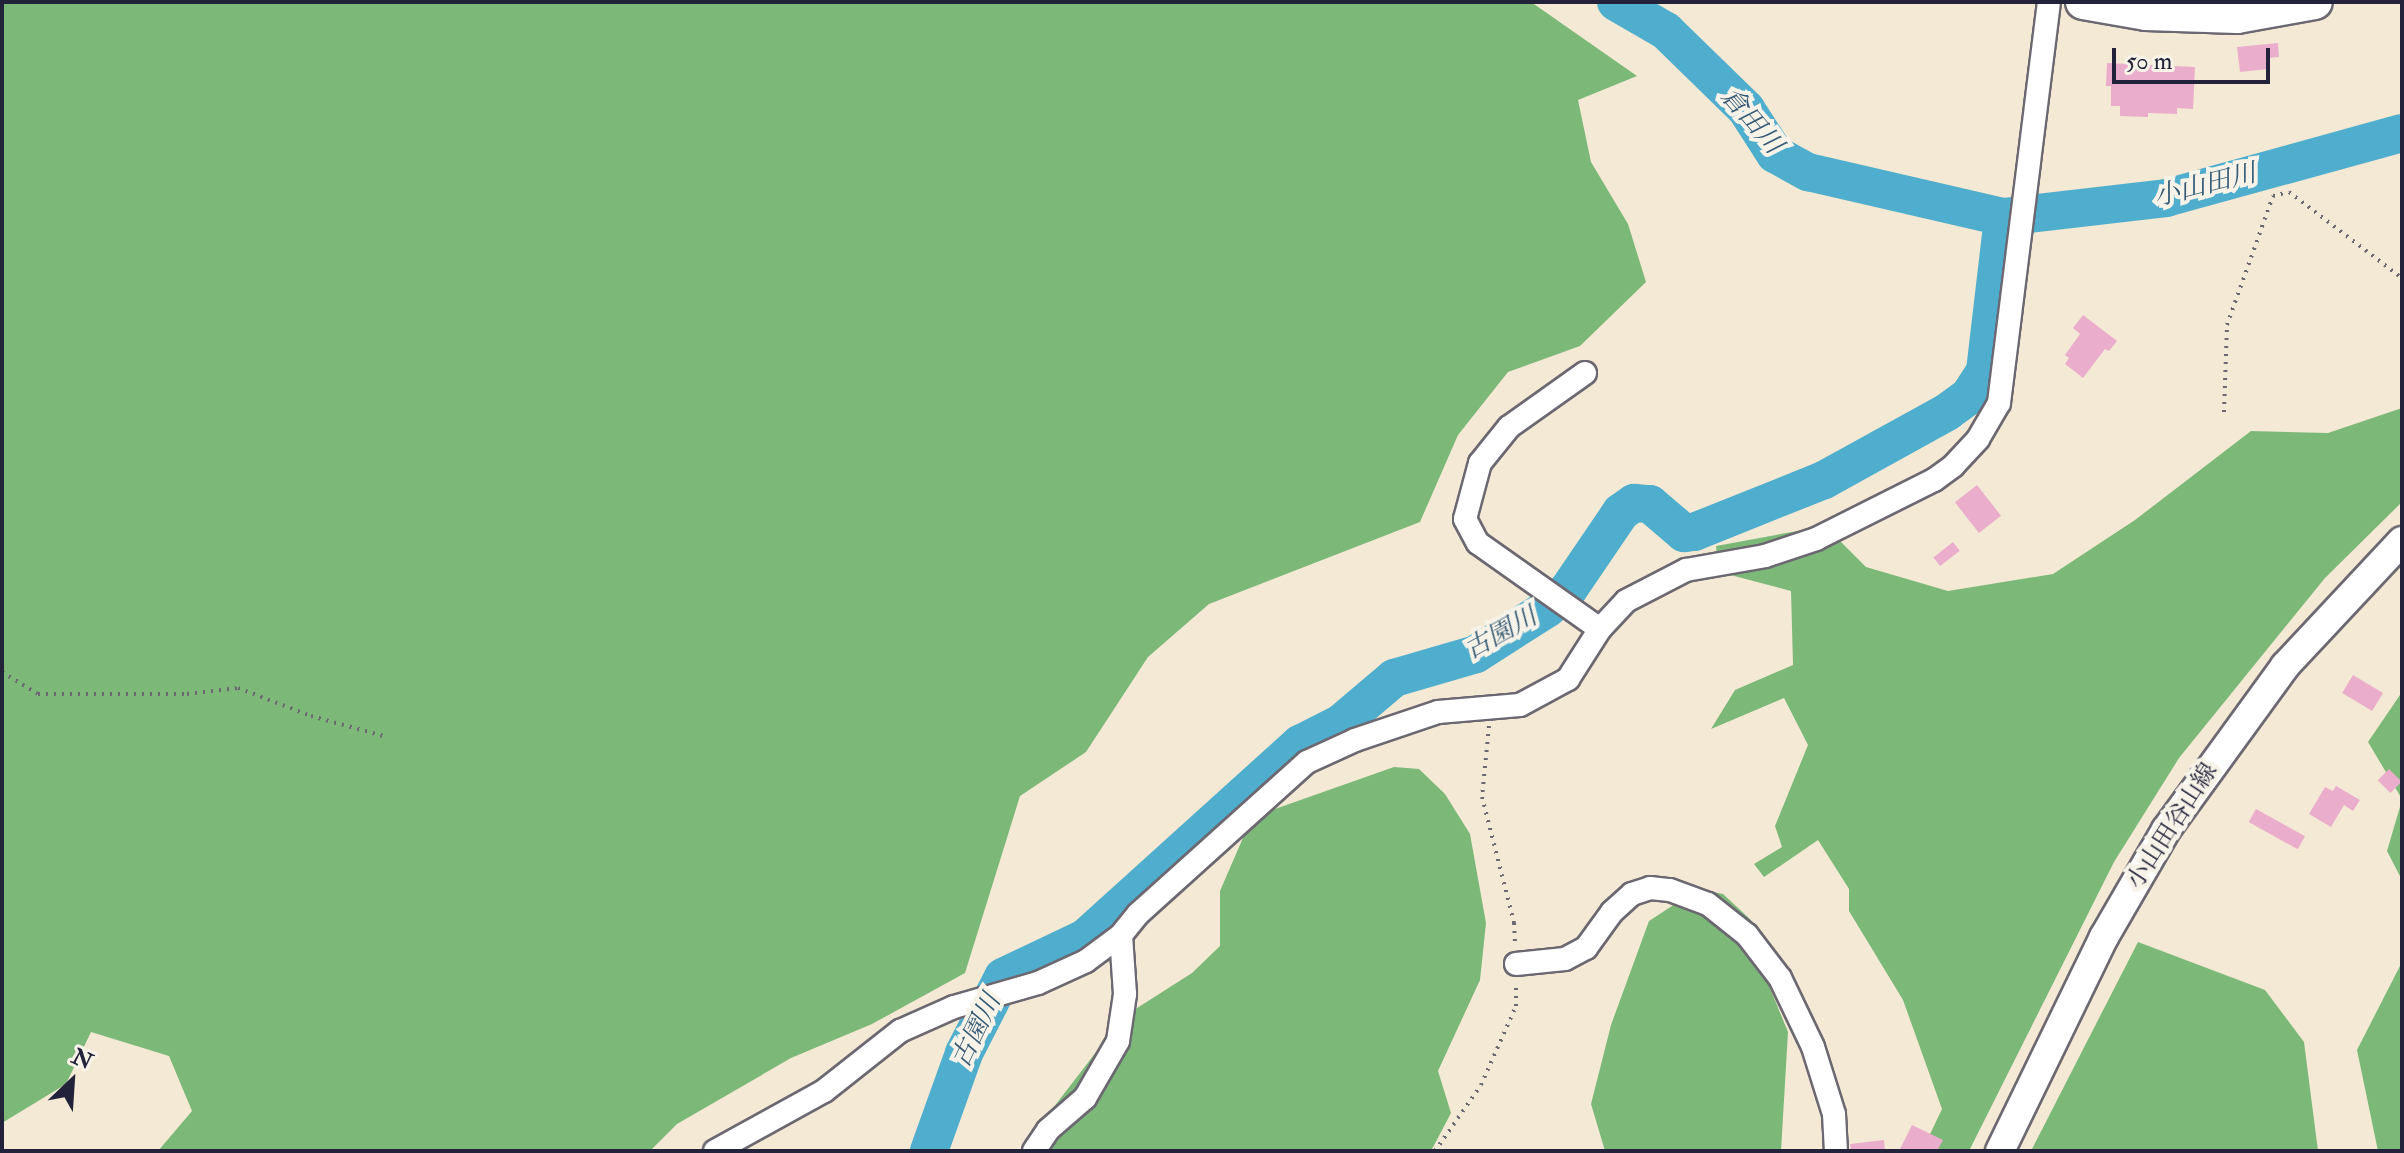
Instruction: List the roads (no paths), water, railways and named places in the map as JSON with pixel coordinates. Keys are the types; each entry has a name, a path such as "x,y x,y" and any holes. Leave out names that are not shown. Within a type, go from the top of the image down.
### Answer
{"highway":[{"path":"2083,2 2146,13 2315,2"}],"main road":[{"name":"小山田谷山線","path":"2000,1151 2104,937 2166,830 2285,666 2402,541"}],"street":[{"path":"718,1149 767,1125 824,1091 900,1031 954,1007 1038,983 1086,961 1121,935 1138,914 1307,762 1342,745 1438,712 1520,705 1568,679 1600,629 1626,601 1686,570 1765,556 1816,539 1934,480 1953,466 1978,439 1999,403 2049,2"},
{"path":"1585,373 1509,427 1480,463 1465,519 1478,543 1600,629"},
{"path":"1516,964 1565,959 1586,948 1612,912 1632,894 1650,888 1670,890 1708,904 1747,935 1780,978 1813,1047 1834,1114 1836,1151"},
{"path":"1034,1151 1048,1130 1085,1098 1118,1041 1125,994 1121,935"}],"waterway":[{"name":"倉田川","path":"1616,2 1666,31 1746,109 1775,154 1808,172 2003,217 2166,198 2402,133"},
{"name":"古園川","path":"929,1151 964,1053 1003,977 1085,938 1300,744 1341,723 1394,678 1476,654 1548,608 1568,590 1621,512 1634,503 1650,504 1684,533 1694,532 1824,480 1947,412 1969,396 1985,371 2003,217"}],"water label":[{"name":"小山田川","path":"2205,186"}]}
